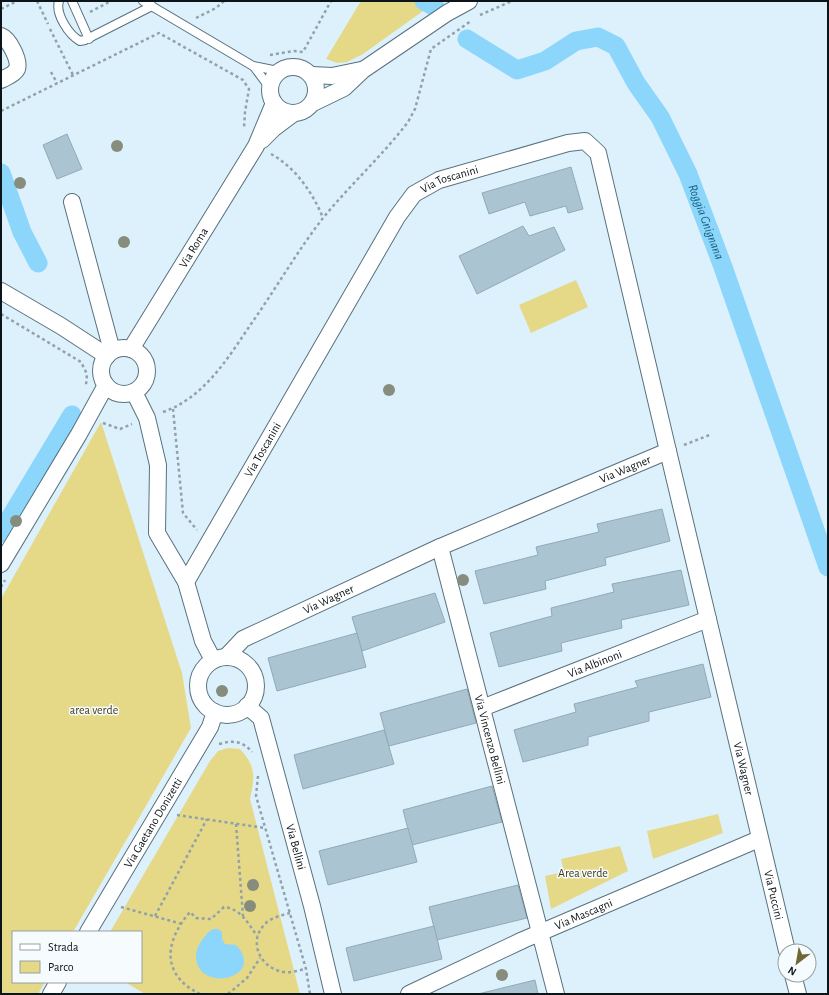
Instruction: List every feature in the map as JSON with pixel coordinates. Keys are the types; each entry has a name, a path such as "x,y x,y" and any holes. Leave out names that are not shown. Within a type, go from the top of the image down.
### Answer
{"street":[{"path":"364,70 332,76 312,75 299,67 283,68 272,80 270,88 274,103 280,109 294,113 302,112 313,103 344,88 364,70 447,13 469,1"},
{"path":"1,36 7,40 17,64 17,69 13,74 1,80"},
{"path":"312,75 317,88 313,103"},
{"path":"256,146 274,103"},
{"path":"256,146 274,128 294,113"},
{"name":"Via Toscanini","path":"186,582 397,217 414,194 439,180 568,143 586,142 598,153 668,452"},
{"name":"Via Roma","path":"131,349 256,146"},
{"path":"72,202 109,354"},
{"path":"1,291 109,354"},
{"path":"118,349 131,349 143,359 147,373 145,381 134,392 119,394 106,385 101,374 103,361 109,354 118,349"},
{"path":"1,564 90,415 106,385"},
{"path":"134,392 147,418 158,465 157,533 186,582 203,641 219,659"},
{"name":"Via Wagner","path":"219,659 243,639 440,547 668,452 759,839"},
{"name":"Via Vincenzo Bellini","path":"440,547 556,994"},
{"name":"Via Albinoni","path":"482,708 708,619"},
{"path":"219,659 238,659 246,664 252,672 256,690 253,699 247,706 232,714 215,712 202,700 198,688 200,675 205,667 219,659"},
{"name":"Via Bellini","path":"247,706 261,718 312,906 333,994"},
{"name":"Via Gaetano Donizetti","path":"89,931 210,727 215,712"},
{"name":"Via Mascagni","path":"409,994 540,932 759,839"},
{"name":"Via Puccini","path":"759,839 785,943"},
{"path":"51,994 57,983"},
{"path":"795,983 798,994"}],"lane":[{"path":"59,1 58,6 60,13 72,35 80,41 89,39 152,6"},
{"path":"72,1 89,39"},
{"path":"143,1 253,66 260,72 270,88"},
{"path":"253,66 273,70 283,68"}],"path":[{"path":"1,9 17,1"},
{"path":"37,1 73,75"},
{"path":"202,22 195,18 216,8 224,1"},
{"path":"264,56 294,51 303,52 331,1"},
{"path":"90,415 101,422 120,429 173,409 192,397 210,380 229,356 323,218 408,122 415,109 431,49 477,16 512,1"},
{"path":"1,112 155,34 164,34 243,80 247,84 249,89 244,112 245,134 256,146 278,157 290,168 316,201 323,218"},
{"path":"51,72 57,84"},
{"path":"1,314 81,362 87,374 86,387"},
{"path":"173,409 183,513 201,534 209,540"},
{"path":"668,452 712,434"},
{"path":"216,746 228,741 235,741 247,748 255,756"},
{"path":"258,770 256,796 306,969 310,994"},
{"path":"172,814 265,828"},
{"path":"155,916 207,819"},
{"path":"236,824 243,916"},
{"path":"122,900 118,906 182,924"},
{"path":"200,994 189,988 178,978 170,962 172,941 190,912 196,918 211,919 224,907 231,908 243,916 257,936"},
{"path":"290,913 265,923 257,936 256,942 260,958 282,971 294,972 306,969"},
{"path":"228,994 247,978 260,958"}],"green space":[{"path":"361,1 437,1 363,54 347,62 337,63 326,59"},
{"path":"576,280 588,307 531,333 519,305"},
{"name":"area verde","path":"101,422 182,673 191,728 74,931 12,931 12,983 44,983 38,994 1,994 1,599"},
{"path":"228,748 240,749 252,766 253,784 250,799 300,994 145,994 127,983 142,983 142,931 111,931 210,761 218,751"},
{"path":"718,814 723,833 653,859 647,831"},
{"name":"Area verde","path":"620,846 628,871 551,909 545,876 564,872 561,859"}],"water":[{"path":"213,929 218,929 222,932 222,939 225,944 236,945 243,957 243,967 237,974 227,978 216,978 206,975 198,967 196,954 198,947 205,936"}],"building":[{"path":"67,134 82,169 57,179 43,145"},
{"path":"571,167 583,209 568,213 566,206 530,216 525,202 489,214 482,193"},
{"path":"523,226 529,236 554,227 565,250 477,294 459,256"},
{"path":"662,509 670,541 605,558 606,565 545,581 546,589 484,604 475,571 538,555 536,547 599,532 597,524"},
{"path":"681,570 689,605 621,620 622,628 561,643 562,651 499,667 490,633 552,616 551,608 614,592 612,584"},
{"path":"435,593 445,622 362,651 352,617"},
{"path":"357,633 366,667 277,691 268,658"},
{"path":"703,664 711,697 649,712 649,721 588,737 588,745 523,762 514,730 576,712 574,704 638,687 635,681"},
{"path":"467,689 476,723 389,746 380,713"},
{"path":"384,730 394,764 303,789 294,755"},
{"path":"492,786 502,822 412,845 403,810"},
{"path":"408,828 417,862 328,885 319,851"},
{"path":"518,885 527,918 437,940 429,907"},
{"path":"434,926 442,959 354,981 346,948"},
{"path":"535,980 538,994 478,994"}],"waterway":[{"name":"Roggia Gnignana","path":"424,1 435,7"},
{"name":"Roggia Gnignana","path":"467,39 517,70 545,61 576,41 598,37 616,46 636,83 660,117 688,174 723,267 828,567"},
{"path":"1,173 22,232 38,263"},
{"path":"1,533 72,415"}]}
